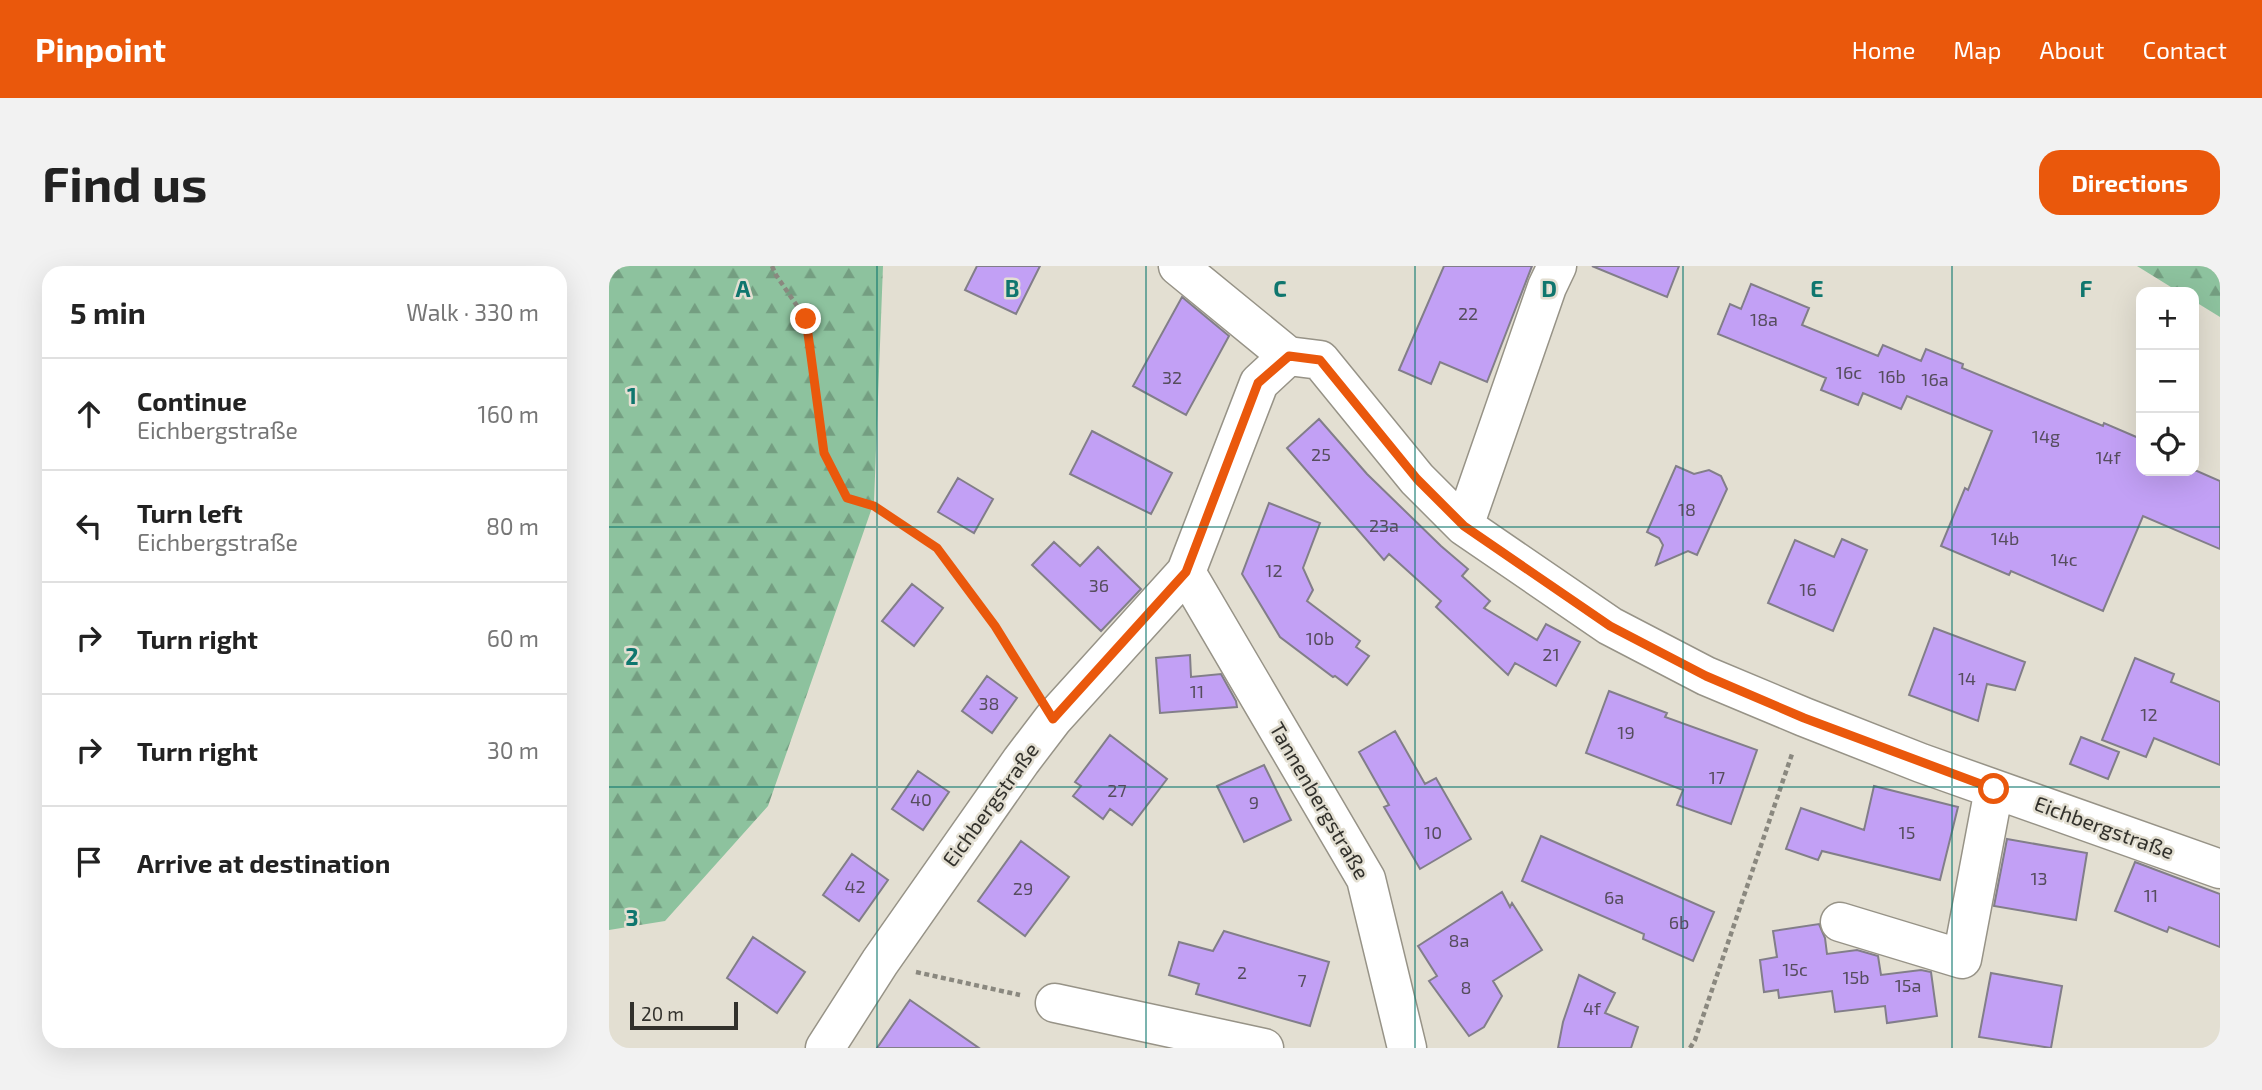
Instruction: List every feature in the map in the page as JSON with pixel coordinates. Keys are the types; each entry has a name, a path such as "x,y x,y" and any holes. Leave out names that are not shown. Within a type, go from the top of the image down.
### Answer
{"street":[{"name":"Eichbergstraße","path":"1178,266 1289,356 1320,360 1417,479 1464,526 1610,626 1706,676 1804,718 2220,869"},
{"path":"1464,526 1547,287 1557,266"},
{"name":"Eichbergstraße","path":"825,1048 887,951 1021,761 1053,719 1186,572 1258,383 1289,356"},
{"name":"Tannenbergstraße","path":"1186,572 1366,879 1408,1048"},
{"path":"1840,922 1962,960 1994,789"},
{"path":"1055,1003 1264,1048"}],"path":[{"path":"772,266 806,319 824,453 847,498 874,506 937,548 995,626 1053,719"},
{"path":"1690,1048 1713,989 1804,718"},
{"path":"907,970 1055,1003"}],"green space":[{"path":"609,266 883,266 874,502 768,806 665,921 609,930"},
{"path":"2137,266 2220,266 2220,317 2199,304 2199,287 2171,287"}],"building":[{"path":"977,266 1040,266 1016,314 965,290"},
{"path":"1444,266 1532,266 1487,382 1440,362 1431,384 1399,370"},
{"path":"1592,266 1679,266 1667,297"},
{"path":"1751,284 1809,308 1802,325 1878,356 1883,345 1921,361 1926,349 1963,364 1962,368 2136,437 2136,476 2199,476 2199,472 2220,481 2220,549 2143,516 2103,611 2011,571 2009,575 1941,546 1992,431 1907,396 1901,409 1863,393 1858,405 1821,390 1826,378 1718,334 1730,304 1741,309"},
{"path":"1182,297 1229,336 1186,415 1133,386"},
{"path":"1319,419 1367,474 1468,569 1462,576 1490,601 1484,608 1537,640 1546,624 1580,642 1556,686 1515,663 1508,675 1436,607 1441,601 1389,554 1384,560 1287,448"},
{"path":"1092,431 1172,473 1151,514 1070,474"},
{"path":"1676,466 1694,474 1709,470 1721,476 1727,489 1697,555 1688,551 1656,565 1663,545 1659,538 1647,532"},
{"path":"958,478 993,499 974,533 938,512"},
{"path":"1269,503 1320,523 1303,568 1313,590 1307,601 1360,641 1356,647 1369,656 1347,685 1280,637 1242,574"},
{"path":"1842,539 1867,550 1833,631 1768,603 1795,540 1834,557"},
{"path":"1054,542 1080,566 1098,547 1141,589 1101,631 1032,565"},
{"path":"912,584 943,608 914,646 882,621"},
{"path":"1934,628 2025,662 2015,690 1987,684 1978,721 1909,695"},
{"path":"1190,655 1191,677 1221,674 1237,707 1160,713 1156,658"},
{"path":"2135,658 2174,674 2171,682 2220,702 2220,765 2154,738 2146,757 2102,740"},
{"path":"987,676 1017,698 992,733 962,711"},
{"path":"1609,691 1667,713 1665,717 1757,750 1731,824 1677,805 1683,790 1586,753"},
{"path":"1395,731 1425,784 1436,778 1471,839 1420,869 1384,807 1389,805 1359,752"},
{"path":"1110,735 1167,779 1132,825 1110,809 1103,819 1073,796 1081,786 1075,782"},
{"path":"2081,737 2119,752 2108,779 2070,764"},
{"path":"1264,765 1291,820 1244,842 1217,786"},
{"path":"918,771 949,792 923,830 892,809"},
{"path":"1874,786 1958,807 1940,880 1822,851 1818,860 1786,849 1801,808 1864,830"},
{"path":"1541,836 1714,912 1693,961 1643,939 1644,934 1522,881"},
{"path":"2007,839 2087,853 2076,920 1994,906"},
{"path":"1021,841 1069,877 1025,936 978,901"},
{"path":"852,854 888,880 859,921 823,895"},
{"path":"2135,862 2220,894 2220,947 2169,927 2167,932 2115,911"},
{"path":"1502,892 1542,950 1493,981 1502,996 1484,1027 1469,1036 1429,981 1437,976 1418,946"},
{"path":"1819,924 1825,938 1827,954 1857,950 1878,956 1881,975 1921,970 1931,972 1937,1016 1887,1023 1885,1006 1835,1012 1832,991 1779,998 1778,990 1764,992 1760,960 1777,957 1773,931"},
{"path":"1224,931 1329,962 1310,1026 1196,994 1199,984 1169,975 1179,942 1213,951"},
{"path":"753,937 805,972 777,1013 727,978"},
{"path":"1991,973 2062,986 2051,1048 1979,1037"},
{"path":"1579,975 1615,993 1605,1013 1638,1027 1631,1048 1558,1048 1563,1022"},
{"path":"910,1000 979,1048 877,1048"}],"route":[{"path":"806,319 824,453 847,498 874,506 937,548 995,626 1053,719 1186,572 1258,383 1289,356 1320,360 1417,479 1464,526 1610,626 1706,676 1804,718 1994,789"}]}
